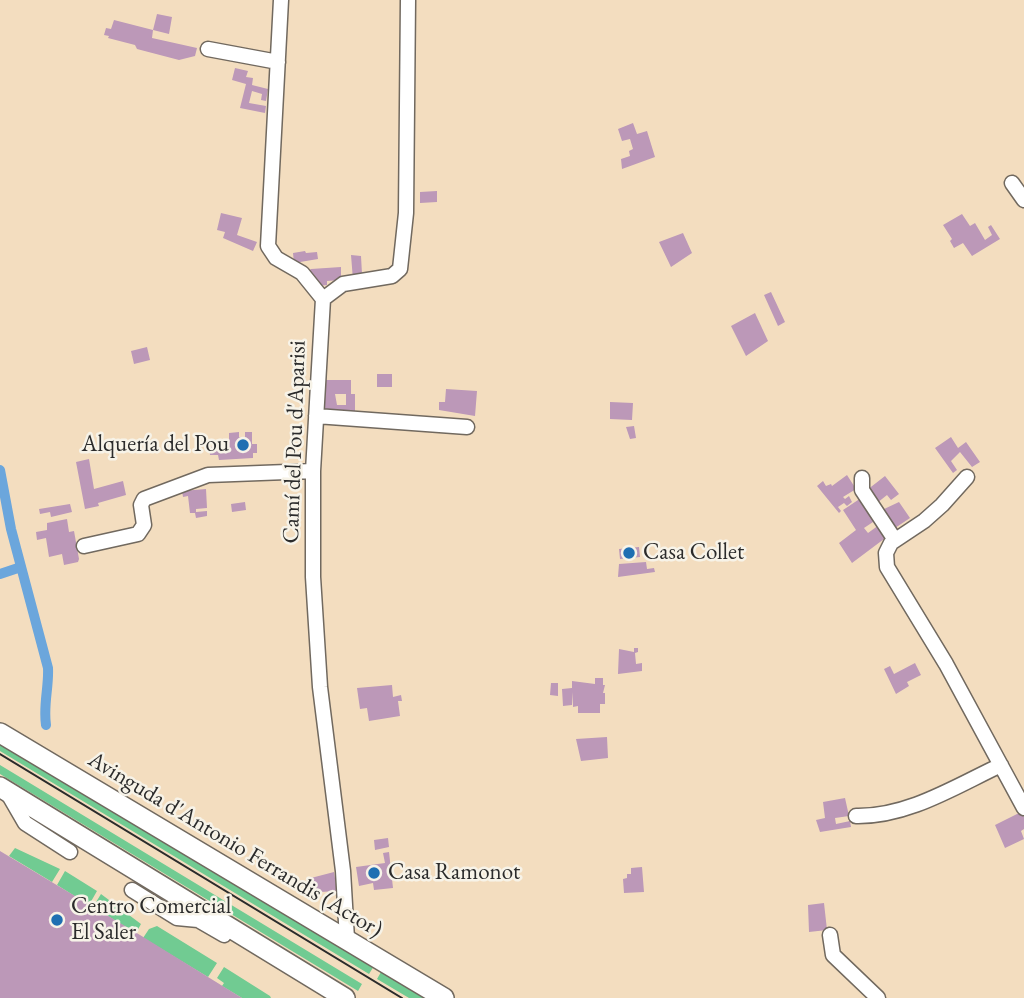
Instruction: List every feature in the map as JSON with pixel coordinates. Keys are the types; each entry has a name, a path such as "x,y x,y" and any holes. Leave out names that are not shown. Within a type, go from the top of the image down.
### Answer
{"main road":[{"name":"Avinguda d'Antonio Ferrandis (Actor)","path":"0,733 444,998"},
{"path":"3,789 345,998"}],"street":[{"path":"281,0 268,246 276,258 302,273 323,299 343,285 392,276 400,269 406,213 408,0"},
{"path":"208,49 278,62"},
{"path":"1012,183 1024,200"},
{"name":"Camí del Pou d'Aparisi","path":"323,299 313,471 313,577 320,687 343,871 346,939"},
{"path":"316,416 467,427"},
{"path":"84,546 138,534 144,525 141,505 144,499 208,475 313,471"},
{"path":"967,477 924,521 895,540 886,553 887,567 946,664 1024,808"},
{"path":"862,478 862,490 895,540"},
{"path":"856,816 871,816 939,796 1001,765"},
{"path":"3,789 25,823 71,852"},
{"path":"132,890 177,918 198,920 238,943 254,944"},
{"path":"830,934 833,954 878,998"}],"green space":[{"path":"0,740 374,966 369,974 0,751"},
{"path":"0,765 362,984 358,991 0,774"},
{"path":"15,848 60,869 52,882 9,856"},
{"path":"65,871 97,891 89,905 57,885"},
{"path":"101,894 141,924 136,933 93,907"},
{"path":"157,926 217,963 208,977 143,938 149,929"},
{"path":"224,967 271,998 242,998 222,986 224,983 217,978"},
{"path":"381,972 425,998 409,998 377,979"}],"building":[{"path":"157,14 172,17 169,34 153,30"},
{"path":"114,20 153,30 152,38 197,48 195,56 179,60 108,38 109,36 104,35 106,28 111,29"},
{"path":"235,68 248,71 246,77 253,78 252,85 268,89 266,101 261,100 262,94 252,91 249,103 266,106 265,113 240,108 246,84 232,80"},
{"path":"633,123 637,134 647,131 655,157 622,169 621,159 630,156 629,151 633,149 630,139 622,141 618,129"},
{"path":"437,191 437,202 420,203 420,192"},
{"path":"221,213 242,218 237,235 257,242 253,251 223,238 225,232 217,230"},
{"path":"962,214 970,226 975,223 985,240 992,235 988,227 991,225 1000,239 972,256 963,243 954,248 943,225"},
{"path":"683,233 692,253 671,267 659,242"},
{"path":"317,252 318,259 294,263 293,253"},
{"path":"351,255 361,256 362,274 353,280"},
{"path":"341,267 341,280 327,281 327,285 319,286 307,272 311,269"},
{"path":"771,292 785,322 778,326 764,295"},
{"path":"755,313 768,341 746,356 731,326"},
{"path":"147,347 150,360 134,364 131,351"},
{"path":"377,374 392,374 392,387 377,387"},
{"path":"322,380 351,380 351,394 355,394 355,412 321,411","holes":["335,394 346,394 346,405 337,405"]},
{"path":"446,389 477,391 475,416 439,410 439,402 445,402"},
{"path":"610,402 633,403 632,420 610,419"},
{"path":"634,426 636,438 630,439 626,427"},
{"name":"Alquería del Pou","path":"239,432 239,437 245,437 245,432 252,432 252,444 257,444 257,453 253,453 253,458 219,460 218,455 210,455 209,447 229,446 229,433"},
{"path":"951,437 958,448 966,442 980,462 972,467 960,452 951,461 957,470 953,473 935,448"},
{"path":"89,459 94,489 123,481 126,495 85,509 76,462"},
{"path":"847,475 856,489 843,497 845,499 849,496 852,502 838,507 841,511 839,513 817,486 823,481 826,486 832,486"},
{"path":"885,476 899,494 891,500 887,495 877,503 882,510 899,502 910,518 892,530 867,490"},
{"path":"206,489 207,508 196,509 196,512 207,511 207,516 196,518 195,513 190,513 188,496 183,497 182,491"},
{"path":"861,498 876,520 864,528 868,533 879,525 888,536 852,563 839,543 856,530 843,510"},
{"path":"245,502 246,510 232,512 231,504"},
{"path":"70,504 72,512 51,517 50,512 40,514 39,509"},
{"path":"67,519 69,532 74,531 79,559 78,562 64,565 62,554 49,557 46,538 37,540 36,532 47,530 47,523"},
{"name":"Casa Collet","path":"639,547 640,557 620,559 619,549"},
{"path":"646,562 647,569 654,568 655,572 618,577 619,564"},
{"path":"634,648 638,648 635,653 636,664 642,663 642,671 618,674 619,649 634,652"},
{"path":"915,663 921,675 907,682 909,686 896,694 884,669 890,666 894,674"},
{"path":"595,678 603,678 605,685 605,704 600,704 600,713 578,713 578,706 573,707 573,692 572,705 563,706 562,689 572,688 572,681 595,684"},
{"path":"551,683 558,683 558,696 550,695"},
{"path":"392,685 393,697 401,695 402,701 398,701 400,716 369,721 367,708 360,709 357,688"},
{"path":"607,737 608,758 581,761 576,739"},
{"path":"845,798 849,816 835,818 836,824 850,821 851,827 820,832 816,820 825,818 823,802"},
{"path":"1021,812 1024,817 1024,829 1021,831 1024,839 1005,848 995,825"},
{"path":"388,838 389,847 375,850 374,840"},
{"name":"Centro Comercial El Saler","path":"0,851 140,935 242,998 0,998"},
{"name":"Casa Ramonot","path":"389,852 393,888 374,890 373,883 359,886 356,867 385,863 383,853"},
{"path":"642,867 644,892 624,893 623,879 627,878 627,874 631,874 631,868"},
{"path":"334,872 337,891 321,892 321,896 312,891 311,878"},
{"path":"824,903 827,930 809,932 808,905"}],"waterway":[{"path":"0,470 11,529 48,668 46,725"},
{"path":"0,574 21,567"}],"tram line":[{"path":"0,754 402,998"}],"place":[{"name":"Alquería del Pou","path":"243,445"},
{"name":"Casa Collet","path":"629,553"},
{"name":"Casa Ramonot","path":"374,873"},
{"name":"Centro Comercial El Saler","path":"57,920"}]}
